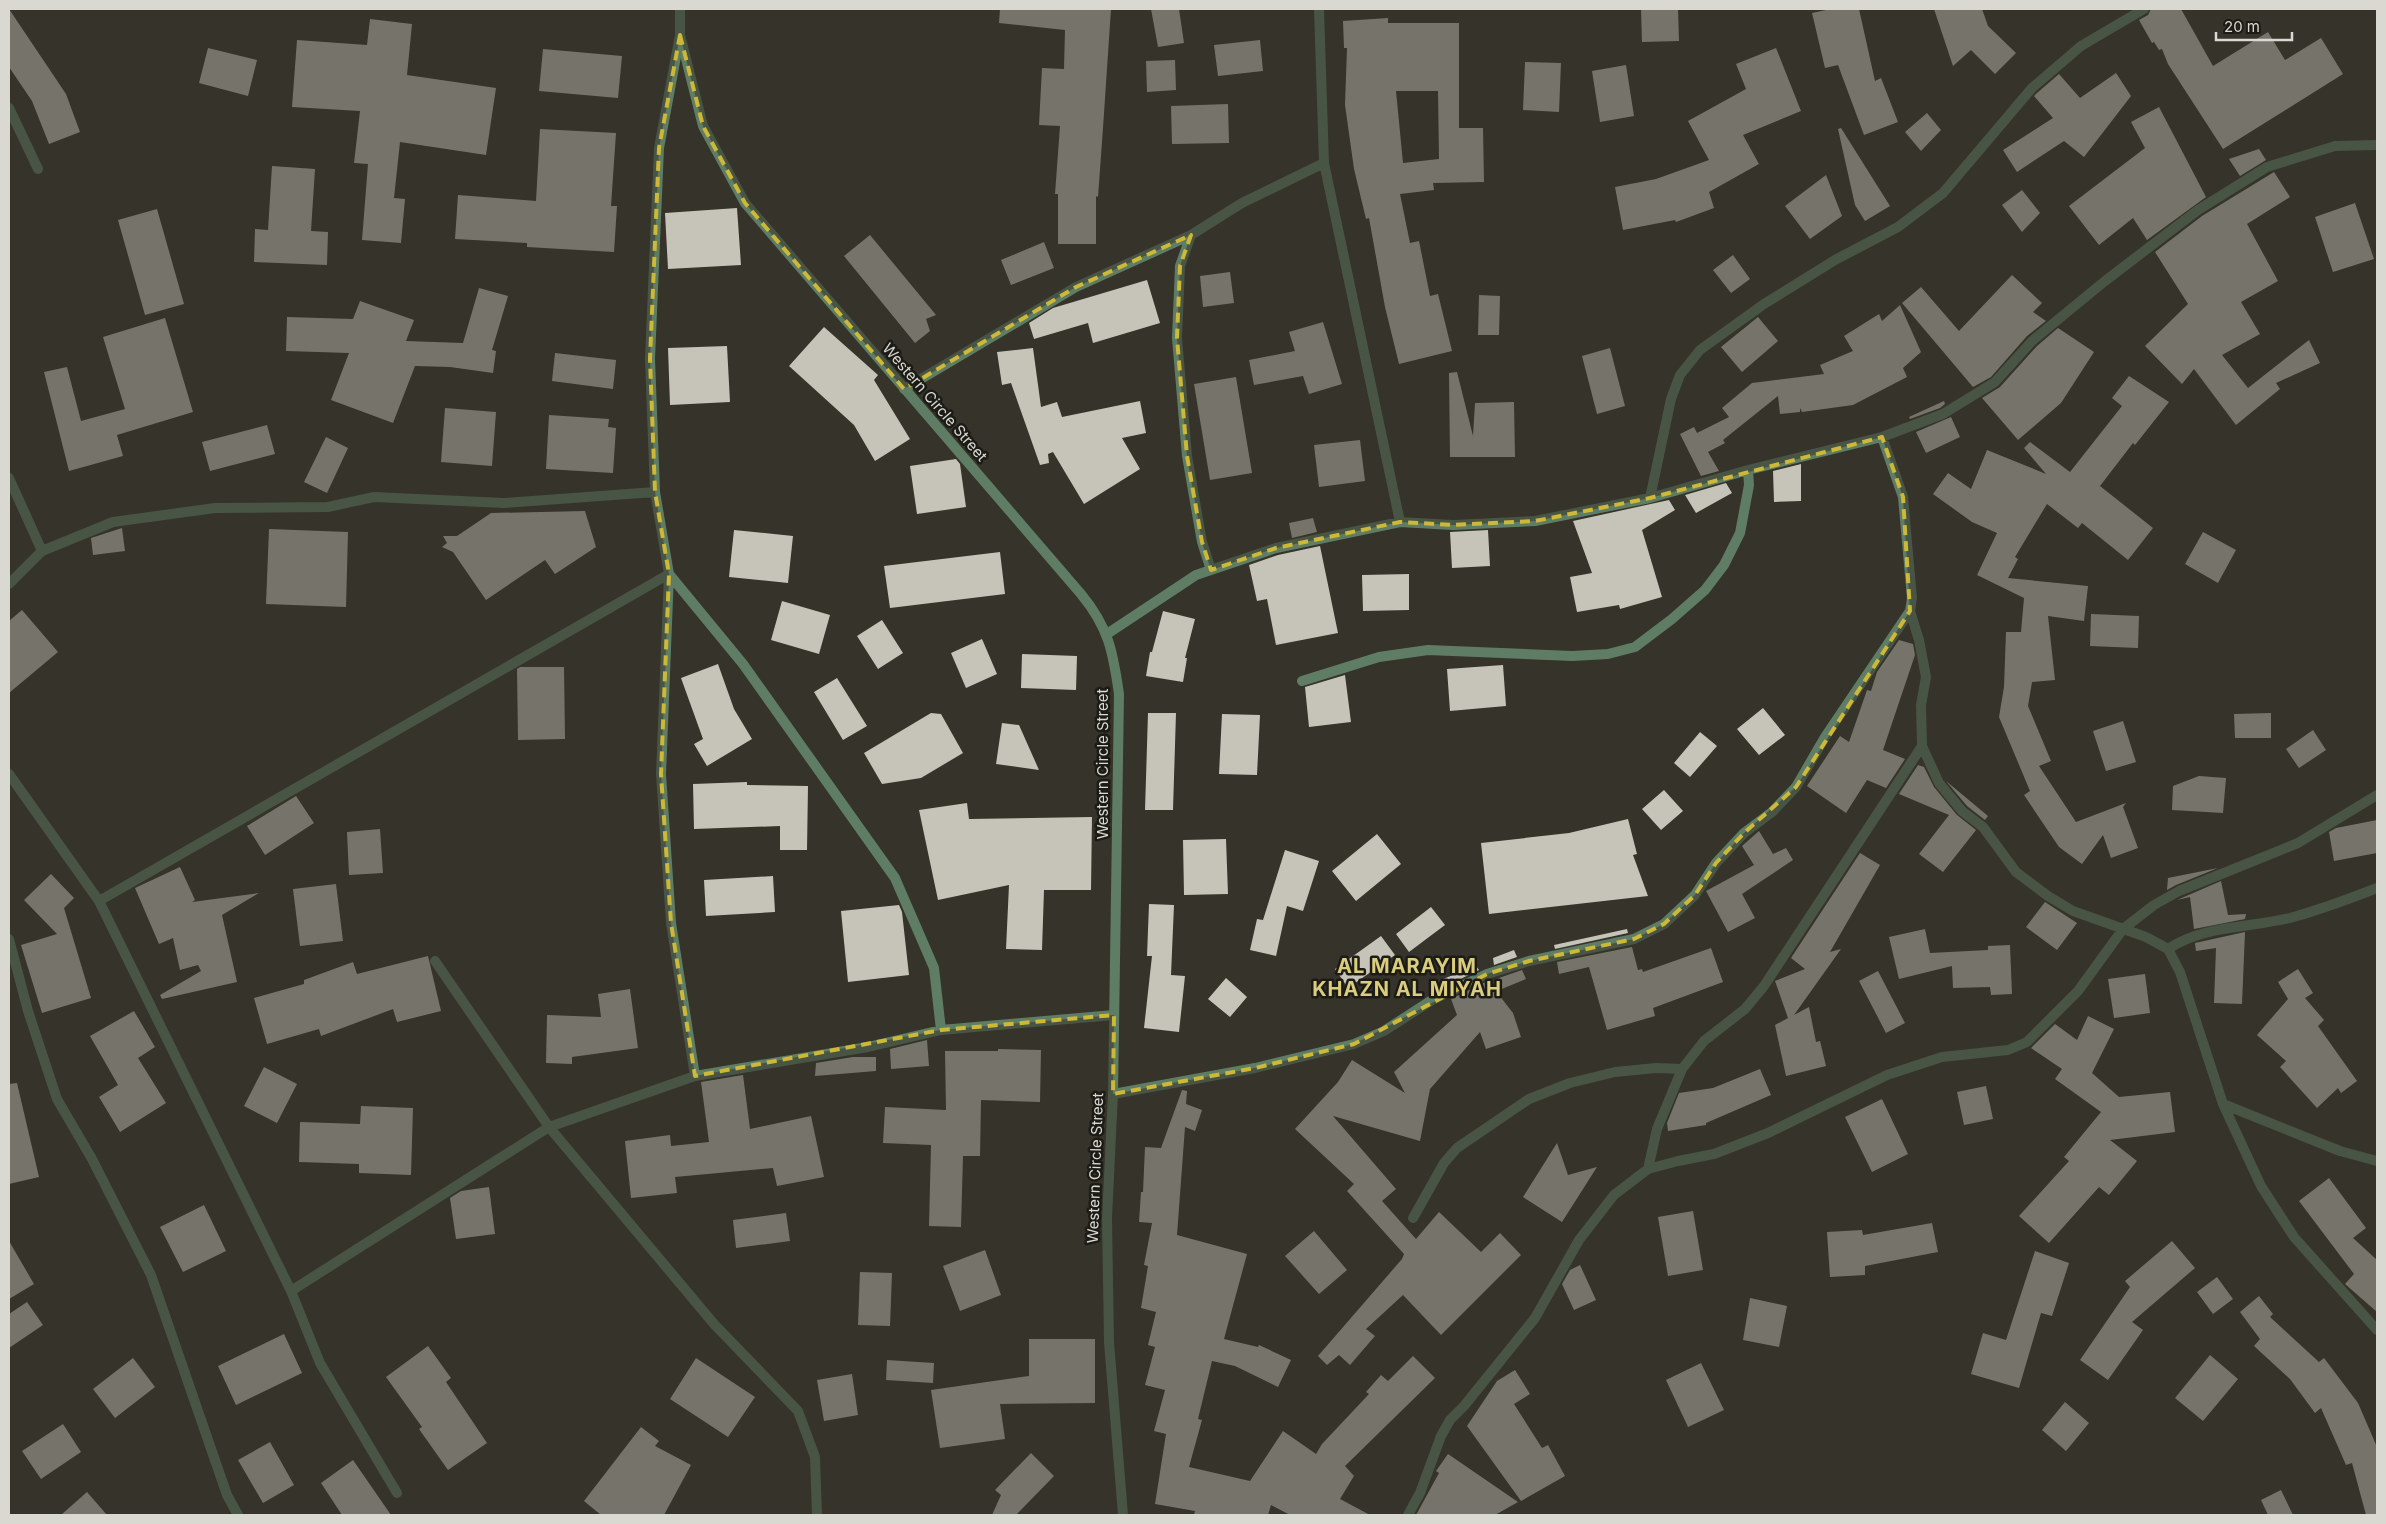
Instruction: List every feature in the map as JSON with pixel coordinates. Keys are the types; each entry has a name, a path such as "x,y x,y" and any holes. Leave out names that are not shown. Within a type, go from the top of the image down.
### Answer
{"street":[{"name":"Western Circle Street","path":"680,9 680,35 703,126 745,203 1081,594 1095,612 1107,634 1119,694 1113,1094 1107,1218 1109,1342 1123,1515"},
{"path":"1318,9 1324,163 1400,522"},
{"path":"1650,498 1670,399 1680,375 1700,350 1772,299 1835,260 1898,227 1943,193 2032,88 2081,46 2144,9"},
{"path":"680,35 659,148 650,359 655,492 669,574 661,774 670,923 695,1076"},
{"path":"9,108 38,169"},
{"path":"1107,634 1196,575 1276,548 1400,522 1453,525 1535,521 1650,498 1748,470 1882,437 1943,414 1995,382 2032,341 2105,281 2198,210 2267,167 2335,146 2377,145"},
{"path":"904,389 1076,286 1191,234 1242,203 1324,163"},
{"path":"1191,234 1180,266 1177,338 1187,456 1202,542 1211,570"},
{"path":"1113,1094 1255,1068 1354,1044 1384,1030 1432,1000 1487,974 1529,961 1634,940 1664,924 1695,895 1716,863 1744,833 1772,812 1796,787 1825,737 1910,610 1912,598 1903,497 1882,437"},
{"path":"1302,681 1379,657 1428,650 1572,656 1608,654 1635,647 1705,590 1724,565 1740,533 1749,485 1748,470"},
{"path":"9,478 42,551"},
{"path":"9,584 42,551 112,522 214,508 328,507 374,497 504,503 655,492"},
{"path":"99,901 669,574"},
{"path":"669,574 743,664 895,878 934,968 942,1030"},
{"path":"1910,610 1919,640 1926,676 1921,704 1922,746 1938,783 1962,812 1983,827 2016,872 2073,912 2146,937 2168,949 2183,981 2223,1104 2261,1186 2294,1237 2377,1330"},
{"path":"1648,1169 1657,1129 1682,1069 1704,1041 1745,1009 1764,986 1922,746"},
{"path":"9,774 99,901 291,1291 320,1364 396,1493"},
{"path":"1408,1515 1420,1493 1441,1436 1450,1420 1488,1378 1535,1318 1579,1240 1614,1195 1648,1169 1714,1154 1768,1134 1887,1076 1942,1056 2008,1050 2027,1042 2078,991 2123,929 2154,905 2179,891 2298,843 2377,795"},
{"path":"2168,949 2180,940 2211,930 2289,918 2377,888"},
{"path":"9,939 28,1011 57,1099 92,1159 151,1274 228,1495 238,1515"},
{"path":"435,961 549,1127 714,1324 798,1411 815,1457 818,1515"},
{"path":"291,1291 549,1127 695,1076 868,1047 942,1030 1114,1015"},
{"path":"1413,1218 1444,1163 1457,1148 1529,1099 1570,1083 1615,1072 1656,1068 1682,1069"},
{"path":"2223,1104 2340,1151 2377,1161"}],"highlighted area":[{"path":"680,35 703,126 745,203 904,389 1076,287 1191,235 1180,266 1177,338 1187,456 1202,542 1211,570 1276,548 1400,522 1453,525 1535,521 1650,498 1882,437 1903,497 1910,611 1796,787 1744,833 1716,863 1695,895 1664,924 1634,939 1529,961 1487,974 1354,1044 1255,1068 1113,1094 1114,1015 941,1030 695,1076 671,923 661,774 669,574 655,492 650,359 659,148"}],"building":[{"path":"9,9 66,94 80,132 49,144 32,101 9,67"},
{"path":"1000,9 1111,9 1098,197 1096,196 1096,244 1058,244 1058,194 1055,194 1060,126 1039,125 1042,68 1064,69 1065,30 999,23"},
{"path":"1151,9 1179,9 1184,43 1158,47"},
{"path":"1641,9 1678,9 1679,41 1642,42"},
{"path":"1831,9 1859,9 1875,81 1881,78 1898,122 1864,135 1838,65 1825,68 1812,13"},
{"path":"1934,9 1982,9 1988,26 2016,53 1995,74 1971,50 1953,66"},
{"path":"2151,9 2181,9 2213,66 2268,32 2285,60 2321,38 2343,74 2223,149 2168,64 2162,49 2159,50 2154,42 2152,43 2139,20 2148,15"},
{"path":"1388,18 1388,23 1459,23 1459,128 1483,128 1484,182 1433,183 1434,190 1400,194 1410,243 1419,241 1430,296 1438,294 1452,351 1399,364 1385,307 1369,218 1366,219 1354,169 1345,105 1347,48 1344,48 1343,21","holes":["1396,91 1438,91 1439,159 1403,163"]},
{"path":"370,19 412,24 407,75 496,88 486,155 400,142 394,198 405,199 401,243 362,240 368,164 354,163 360,111 292,107 297,40 367,45"},
{"path":"1260,40 1263,71 1218,76 1214,45"},
{"path":"208,48 257,60 248,96 199,83"},
{"path":"1776,48 1801,111 1743,135 1759,164 1709,192 1714,208 1676,222 1675,220 1623,230 1615,187 1656,179 1709,160 1688,121 1746,89 1736,64"},
{"path":"543,49 622,56 618,98 539,91"},
{"path":"1175,60 1176,90 1147,92 1146,61"},
{"path":"1525,62 1561,63 1559,112 1523,110"},
{"path":"1626,65 1634,116 1600,122 1592,71"},
{"path":"2116,73 2131,96 2084,157 2064,141 2017,172 2003,150 2053,118 2034,96 2037,93 2059,74 2080,98"},
{"path":"1228,104 1229,143 1172,144 1171,106"},
{"path":"2159,107 2206,197 2147,240 2133,218 2099,245 2069,206 2145,148 2131,122"},
{"path":"1927,113 1941,130 1921,151 1905,132"},
{"path":"1841,128 1890,206 1865,221 1855,205 1838,129"},
{"path":"540,129 616,133 611,206 617,206 614,252 527,247 527,243 455,239 458,195 536,201"},
{"path":"2259,149 2266,160 2240,176 2229,159"},
{"path":"272,166 315,169 311,231 328,232 327,265 254,262 255,229 268,230"},
{"path":"2274,172 2290,197 2247,224 2278,281 2241,302 2260,334 2222,355 2248,388 2309,340 2320,363 2276,383 2280,389 2236,425 2194,369 2182,384 2145,346 2188,304 2155,252 2202,216"},
{"path":"1826,175 1842,216 1810,239 1785,206"},
{"path":"2022,190 2040,213 2022,232 2002,205"},
{"path":"2355,203 2374,259 2333,272 2315,217"},
{"path":"737,208 741,265 668,269 665,213"},
{"path":"157,209 184,304 145,315 118,220"},
{"path":"870,235 936,315 926,319 930,331 915,343 844,256"},
{"path":"1044,242 1054,268 1011,285 1001,260"},
{"path":"1733,255 1750,279 1731,293 1713,270"},
{"path":"1230,272 1234,303 1203,307 1200,276"},
{"path":"2012,275 2042,303 2033,312 2046,321 2027,336 1991,377 1973,387 1902,303 1921,287 1959,331"},
{"path":"1147,280 1160,323 1093,343 1088,323 1034,339 1029,323 1053,308"},
{"path":"479,288 508,296 492,350 496,351 493,373 450,367 415,366 393,423 331,400 349,353 286,351 287,317 353,319 360,301 414,320 406,341 463,343"},
{"path":"1479,295 1500,296 1499,335 1478,335"},
{"path":"1900,305 1921,352 1903,368 1907,377 1853,405 1802,412 1800,408 1800,412 1780,414 1778,396 1723,440 1725,443 1708,452 1719,471 1701,476 1680,434 1694,427 1697,433 1729,417 1722,408 1752,383 1824,374 1820,365 1853,351 1844,336 1879,314 1882,321"},
{"path":"1758,317 1778,341 1742,372 1721,347"},
{"path":"165,318 193,412 117,435 123,456 69,471 44,372 67,367 81,421 125,409 103,337"},
{"path":"1323,322 1342,384 1309,394 1303,376 1254,385 1249,360 1295,351 1289,332"},
{"path":"824,327 878,375 874,380 910,439 875,461 854,425 789,366"},
{"path":"2058,328 2094,352 2061,403 2018,440 1982,398 2000,387 2037,346"},
{"path":"727,346 730,402 670,405 668,348"},
{"path":"1033,348 1041,407 1057,402 1062,417 1140,401 1146,433 1122,438 1140,469 1084,504 1053,452 1048,454 1049,463 1040,465 1011,383 1002,385 997,352"},
{"path":"1610,348 1625,406 1597,414 1582,356"},
{"path":"555,353 616,360 613,389 552,381"},
{"path":"1457,372 1473,436 1475,403 1514,402 1515,457 1450,457 1449,373"},
{"path":"2129,376 2169,402 2135,445 2133,443 2100,486 2153,528 2128,560 2082,523 2078,528 2047,504 2015,557 2018,559 2008,578 2088,586 2084,621 2048,616 2055,680 2032,682 2028,706 2051,761 2039,766 2076,822 2126,803 2123,807 2138,848 2111,858 2103,835 2082,864 2059,847 2024,795 2030,791 1999,717 2004,687 2006,632 2021,632 2024,598 1977,575 1997,533 1972,522 1933,494 1948,473 1971,489 1987,450 2046,474 2024,448 2030,442 2070,472 2122,406 2112,398"},
{"path":"1236,377 1252,473 1210,480 1194,384"},
{"path":"1944,401 1945,404 1940,408 1910,419 1909,417"},
{"path":"445,408 496,412 492,466 441,462"},
{"path":"549,415 609,419 608,427 616,428 613,473 546,469"},
{"path":"1951,417 1960,437 1926,453 1916,432"},
{"path":"267,425 275,454 210,471 202,442"},
{"path":"326,437 348,448 327,493 304,482"},
{"path":"1360,440 1365,481 1319,487 1314,445"},
{"path":"956,459 960,464 966,507 917,514 910,466"},
{"path":"1801,464 1801,501 1774,502 1773,471"},
{"path":"1726,483 1732,493 1696,513 1685,495"},
{"path":"1669,500 1675,510 1642,530 1662,597 1620,609 1619,605 1577,612 1570,577 1592,573 1573,521"},
{"path":"585,511 596,547 555,574 545,560 486,600 453,552 442,547 447,543 443,536 457,536 491,513"},
{"path":"1313,518 1317,532 1292,538 1289,523"},
{"path":"122,528 125,551 93,555 91,538"},
{"path":"269,529 348,532 346,607 266,604"},
{"path":"734,530 793,536 788,583 729,577"},
{"path":"1488,530 1490,566 1452,568 1450,532"},
{"path":"2203,532 2236,550 2218,583 2185,564"},
{"path":"1320,546 1338,633 1276,645 1267,599 1257,601 1249,565 1278,555"},
{"path":"1000,552 1005,594 890,608 884,566"},
{"path":"1409,574 1409,610 1363,611 1362,575"},
{"path":"782,601 830,615 819,654 771,640"},
{"path":"22,610 58,652 9,693 9,621"},
{"path":"1163,611 1195,619 1185,658 1187,658 1183,682 1146,676 1150,652 1152,652"},
{"path":"2091,614 2139,616 2138,648 2090,646"},
{"path":"882,620 903,653 878,669 857,636"},
{"path":"982,639 997,674 966,688 951,653"},
{"path":"1899,640 1913,644 1915,655 1883,750 1905,759 1886,788 1867,780 1846,813 1807,786 1840,736 1849,742 1867,690 1871,691 1877,672"},
{"path":"1022,654 1077,656 1076,690 1021,688"},
{"path":"718,664 734,709 752,739 707,766 694,744 703,739 681,678"},
{"path":"1503,665 1506,706 1450,711 1447,669"},
{"path":"520,667 564,667 565,739 518,740 517,669"},
{"path":"1345,675 1351,722 1309,727 1305,687"},
{"path":"837,678 867,726 843,740 814,692"},
{"path":"1763,708 1785,735 1759,755 1737,729"},
{"path":"931,713 941,714 963,753 921,778 882,784 864,753"},
{"path":"1148,713 1176,713 1173,810 1145,810"},
{"path":"2271,713 2271,738 2235,738 2234,714"},
{"path":"1222,714 1260,715 1257,775 1219,774"},
{"path":"2123,721 2136,762 2106,771 2093,731"},
{"path":"1002,723 1019,725 1039,770 996,764"},
{"path":"2313,730 2326,750 2299,768 2286,749"},
{"path":"1700,732 1717,746 1690,777 1674,763"},
{"path":"1918,765 1924,767 1934,787 1957,815 1976,830 1943,872 1919,854 1949,815 1899,794"},
{"path":"2199,776 2226,778 2223,813 2172,810 2173,786"},
{"path":"1946,781 1988,816 1985,820 1967,806"},
{"path":"747,782 747,785 808,786 807,850 780,850 780,826 694,829 693,784"},
{"path":"1664,790 1683,811 1661,830 1642,809"},
{"path":"296,796 314,823 265,855 247,826"},
{"path":"967,803 969,819 1092,817 1091,890 1044,890 1042,950 1006,949 1009,885 938,900 919,810"},
{"path":"1628,819 1637,854 1633,855 1648,896 1489,914 1481,843 1569,833"},
{"path":"2377,820 2377,853 2334,861 2329,832 2336,828"},
{"path":"380,829 383,873 349,875 347,832"},
{"path":"1759,831 1773,854 1786,848 1793,860 1742,894 1755,918 1728,932 1706,891 1754,865 1742,846"},
{"path":"1377,834 1401,864 1356,901 1332,871"},
{"path":"1226,839 1228,894 1184,895 1183,840"},
{"path":"1285,850 1319,861 1303,911 1287,906 1276,956 1250,950 1257,919 1263,920"},
{"path":"1860,853 1880,865 1830,952 1841,949 1794,1015 1809,1007 1816,1042 1820,1041 1826,1066 1786,1076 1775,1025 1788,1018 1775,981 1805,969 1791,958"},
{"path":"180,867 195,900 192,902 259,893 222,915 237,982 162,999 160,995 201,971 198,965 180,970 173,938 159,944 135,888"},
{"path":"2218,868 2176,885 2167,890 2168,878"},
{"path":"51,874 74,898 64,908 91,998 42,1013 21,945 57,934 24,900"},
{"path":"773,876 775,912 706,916 704,880"},
{"path":"2221,881 2228,915 2246,914 2245,919 2194,929 2190,897 2177,900"},
{"path":"336,884 343,941 300,946 293,889"},
{"path":"2045,902 2077,923 2057,950 2026,927"},
{"path":"1149,904 1174,905 1171,975 1185,976 1179,1032 1144,1028 1152,956 1147,956"},
{"path":"899,905 902,912 909,975 848,982 841,911"},
{"path":"1431,907 1445,925 1409,952 1396,934"},
{"path":"1627,929 1628,933 1555,949 1554,945"},
{"path":"1925,929 1930,953 1988,950 1988,946 2010,945 2012,994 1991,995 1990,987 1953,988 1952,966 1899,979 1889,937"},
{"path":"2245,932 2242,1004 2214,1003 2216,948 2196,951 2195,943"},
{"path":"1381,936 1395,955 1348,988 1335,969"},
{"path":"1632,947 1638,970 1642,969 1643,972 1711,948 1723,982 1653,1008 1655,1016 1607,1030 1589,967 1559,974 1557,962"},
{"path":"1514,950 1517,957 1494,965 1493,958"},
{"path":"428,956 441,1011 397,1022 393,1009 321,1036 319,1029 267,1044 254,998 304,984 304,980 353,962 357,974"},
{"path":"1476,966 1479,970 1446,986 1443,979"},
{"path":"2298,969 2313,993 2305,998 2324,1020 2318,1026 2357,1081 2341,1093 2338,1088 2317,1108 2280,1067 2286,1061 2257,1035 2288,999 2278,982"},
{"path":"1522,970 1526,979 1497,991 1496,979"},
{"path":"1878,971 1905,1023 1886,1033 1859,981"},
{"path":"2145,974 2150,1013 2114,1018 2108,979"},
{"path":"1226,978 1247,997 1230,1017 1208,999"},
{"path":"1488,981 1513,1013 1521,1037 1486,1049 1480,1032 1430,1089 1420,1141 1333,1116 1396,1189 1382,1201 1416,1239 1439,1212 1481,1252 1500,1233 1521,1255 1441,1335 1403,1295 1366,1329 1375,1336 1350,1365 1339,1355 1327,1365 1318,1356 1402,1259 1404,1254 1347,1191 1354,1184 1295,1129 1338,1082 1352,1060 1405,1093 1394,1072 1457,1015 1451,999"},
{"path":"630,989 638,1048 572,1057 572,1064 546,1063 547,1015 601,1017 598,994"},
{"path":"134,1011 155,1047 138,1058 166,1103 120,1132 99,1097 118,1085 90,1036"},
{"path":"2088,1016 2114,1029 2092,1073 2119,1097 2170,1092 2175,1132 2110,1140 2137,1161 2109,1195 2099,1187 2049,1243 2019,1216 2069,1161 2064,1157 2101,1112 2055,1079 2062,1069 2031,1048 2055,1024 2077,1040"},
{"path":"927,1040 929,1066 891,1069 890,1049"},
{"path":"998,1049 1041,1050 1040,1102 981,1100 980,1156 963,1156 961,1227 929,1226 931,1145 883,1143 885,1107 946,1110 945,1051 998,1051"},
{"path":"853,1057 876,1057 876,1071 815,1076 816,1063"},
{"path":"264,1067 297,1084 277,1123 244,1106"},
{"path":"1760,1069 1771,1095 1706,1123 1706,1125 1668,1131 1667,1123 1679,1093 1713,1088"},
{"path":"743,1075 750,1129 811,1116 824,1177 777,1186 773,1168 675,1177 677,1193 631,1198 625,1141 670,1135 671,1146 709,1142 701,1082"},
{"path":"17,1083 39,1177 9,1184 9,1084"},
{"path":"1986,1086 1993,1119 1964,1125 1957,1092"},
{"path":"1182,1090 1187,1091 1186,1104 1202,1110 1195,1131 1185,1127 1177,1235 1247,1254 1224,1339 1258,1347 1259,1345 1291,1360 1278,1387 1235,1366 1212,1361 1198,1419 1202,1420 1189,1467 1250,1481 1283,1431 1316,1454 1322,1444 1369,1394 1366,1392 1381,1375 1388,1381 1413,1356 1435,1378 1345,1466 1354,1476 1340,1499 1370,1515 1290,1515 1271,1505 1268,1515 1194,1515 1195,1511 1155,1504 1166,1434 1154,1431 1165,1390 1145,1385 1155,1347 1148,1345 1156,1312 1141,1308 1148,1266 1144,1265 1152,1223 1139,1222 1141,1192 1143,1192 1145,1147 1161,1148"},
{"path":"1882,1099 1908,1154 1872,1172 1845,1117"},
{"path":"361,1106 413,1108 411,1175 359,1173 359,1164 299,1162 300,1122 360,1124"},
{"path":"1557,1143 1568,1175 1597,1167 1562,1222 1523,1197"},
{"path":"2329,1178 2366,1228 2353,1238 2377,1260 2377,1312 2345,1284 2354,1274 2299,1201"},
{"path":"489,1187 495,1234 456,1239 450,1198 461,1191"},
{"path":"204,1205 226,1251 183,1272 160,1227"},
{"path":"1693,1211 1703,1270 1668,1276 1658,1217"},
{"path":"786,1213 790,1241 736,1248 733,1220"},
{"path":"1932,1223 1938,1252 1865,1266 1865,1275 1830,1277 1827,1232 1862,1230 1863,1235"},
{"path":"1314,1231 1347,1270 1319,1294 1285,1256"},
{"path":"9,1241 34,1284 9,1299"},
{"path":"2172,1241 2195,1268 2132,1322 2143,1330 2108,1380 2080,1360 2130,1287 2125,1281"},
{"path":"985,1250 1001,1295 960,1311 943,1266"},
{"path":"2035,1251 2069,1263 2052,1316 2041,1313 2019,1388 1971,1374 1983,1333 2006,1340"},
{"path":"1580,1265 1596,1300 1574,1310 1562,1284 1570,1270"},
{"path":"860,1272 892,1273 890,1326 858,1325"},
{"path":"2217,1277 2233,1299 2213,1314 2197,1292"},
{"path":"2259,1296 2273,1314 2270,1317 2319,1362 2324,1358 2358,1403 2377,1447 2377,1515 2366,1515 2352,1463 2346,1465 2321,1408 2315,1413 2290,1379 2254,1346 2260,1339 2240,1312"},
{"path":"1750,1298 1787,1306 1779,1347 1743,1340"},
{"path":"27,1302 43,1325 9,1348 9,1314"},
{"path":"284,1334 302,1373 236,1405 218,1366"},
{"path":"1029,1339 1095,1339 1095,1403 1000,1404 1005,1439 940,1448 931,1390 1029,1376"},
{"path":"428,1346 451,1378 446,1382 487,1443 448,1470 419,1429 422,1427 386,1377"},
{"path":"2210,1355 2238,1379 2203,1421 2175,1398"},
{"path":"133,1358 155,1387 115,1418 93,1389"},
{"path":"696,1358 755,1397 728,1437 670,1399"},
{"path":"887,1360 934,1363 933,1383 886,1380"},
{"path":"1701,1363 1724,1410 1688,1427 1666,1380"},
{"path":"1515,1370 1530,1394 1514,1404 1542,1448 1548,1445 1565,1476 1521,1501 1467,1426 1497,1381"},
{"path":"852,1374 858,1415 824,1421 817,1380"},
{"path":"2065,1402 2089,1423 2066,1451 2042,1430"},
{"path":"63,1424 81,1452 41,1479 22,1451"},
{"path":"641,1427 659,1441 655,1446 691,1465 664,1515 601,1515 584,1501"},
{"path":"270,1442 294,1485 263,1503 238,1460"},
{"path":"1031,1453 1054,1476 1016,1515 992,1515 1001,1495 995,1490"},
{"path":"1448,1454 1518,1502 1495,1515 1416,1515 1439,1473 1436,1471"},
{"path":"353,1460 391,1515 342,1515 321,1483"},
{"path":"2281,1490 2293,1515 2268,1515 2261,1500"},
{"path":"87,1492 107,1515 61,1515"}],"district":[{"name":"AL MARAYIM KHAZN AL MIYAH","path":"1407,978"}]}
